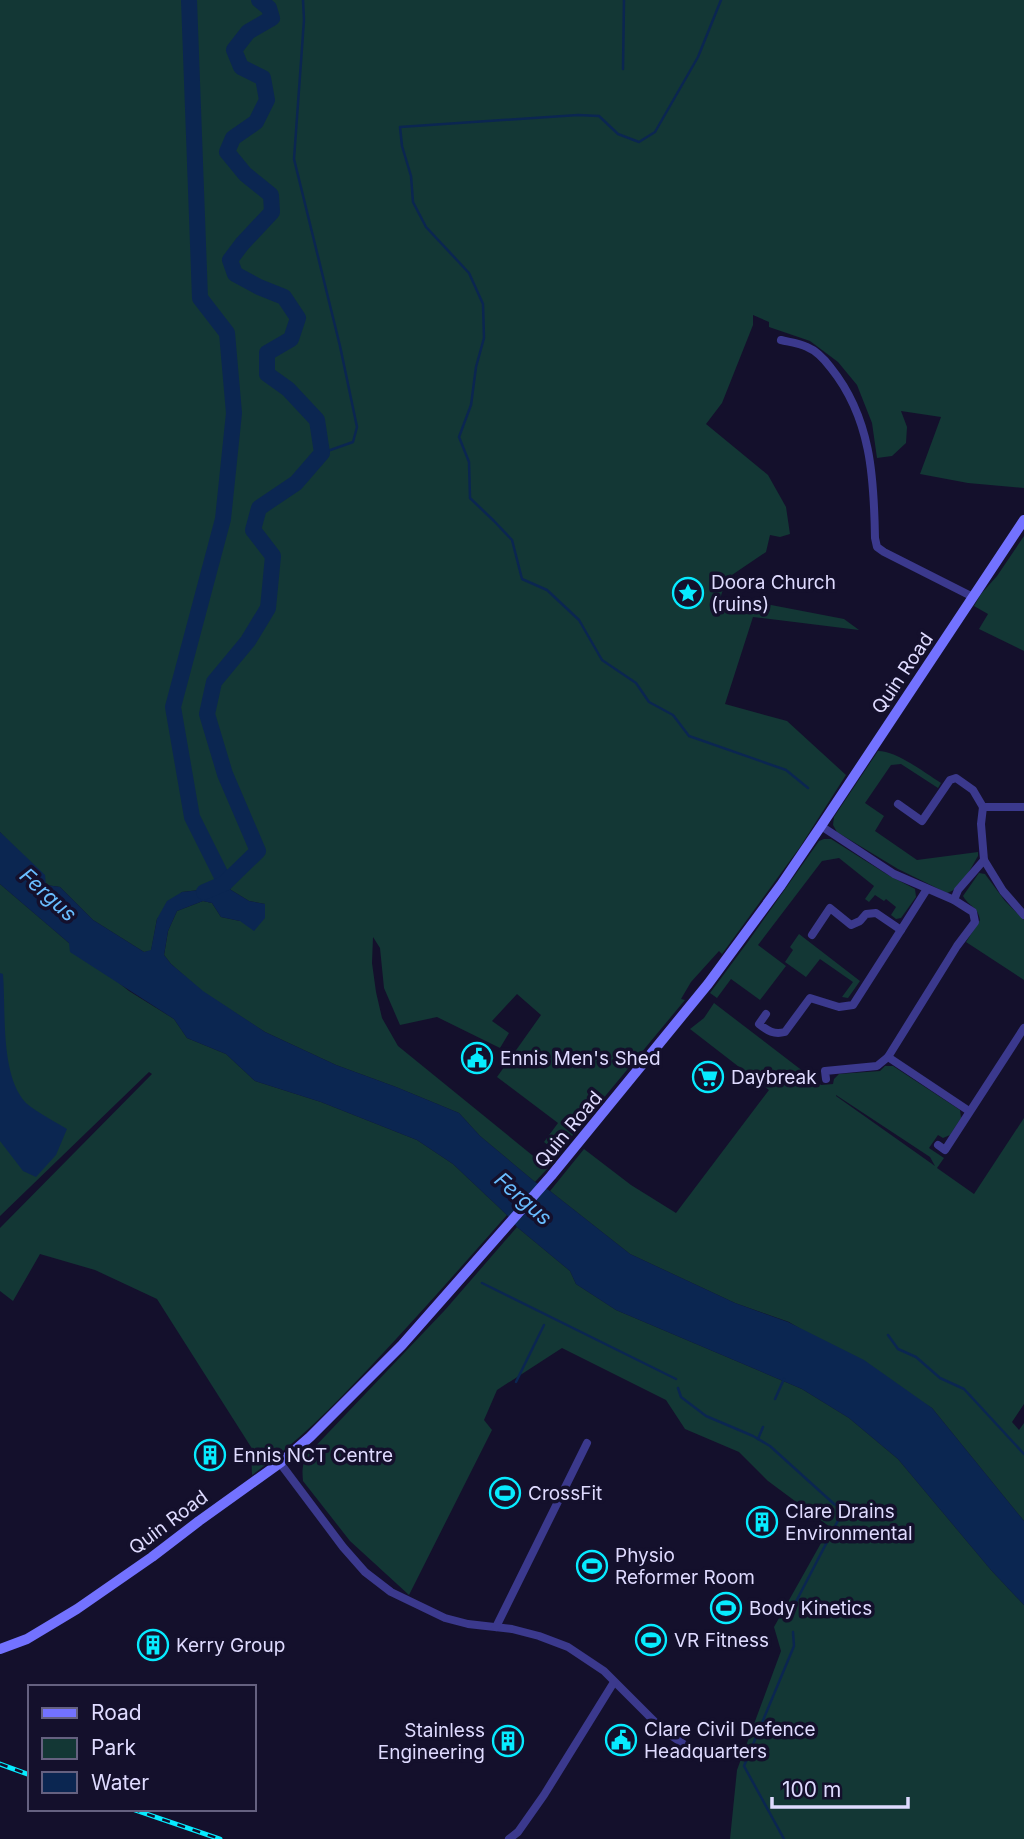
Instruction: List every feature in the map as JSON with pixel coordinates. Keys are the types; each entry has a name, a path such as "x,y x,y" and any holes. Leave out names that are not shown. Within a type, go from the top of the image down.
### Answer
{"main road":[{"name":"Quin Road","path":"0,1649 27,1639 77,1609 279,1463 310,1437 402,1345 551,1176 708,984 821,827 1024,520"}],"street":[{"path":"781,340 808,347 817,353 839,377 856,407 873,471 877,547 973,597"},
{"path":"898,804 922,821 950,780 956,778 973,790 983,807 981,824 984,860 1003,891 1024,915"},
{"path":"983,807 1024,807"},
{"path":"821,827 894,874 954,900 973,912 975,922 957,946 888,1057 877,1066 825,1071 826,1079"},
{"path":"954,900 958,890 984,860"},
{"path":"766,1014 759,1024 776,1034 785,1032 810,998 839,1007 853,1005 927,889"},
{"path":"812,936 830,908 851,925 866,914 876,913 901,930"},
{"path":"938,1145 945,1150 1024,1028"},
{"path":"888,1057 969,1111"},
{"path":"496,1627 587,1443"},
{"path":"279,1463 343,1547 365,1572 391,1592 445,1618 539,1636 568,1647 604,1671 663,1730 685,1745"},
{"path":"509,1839 519,1832 544,1795 614,1682"}],"green space":[{"path":"0,0 1024,0 1024,488 968,483 920,474 941,417 901,411 907,427 906,443 892,456 877,458 872,423 857,385 838,362 810,341 769,327 769,322 753,315 753,325 722,403 706,424 768,475 786,507 790,534 780,537 770,535 766,552 726,579 718,606 730,612 734,598 844,619 859,630 753,617 725,704 787,721 846,775 800,847 722,954 719,951 691,982 681,999 685,1000 558,1153 544,1142 558,1123 497,1077 541,1015 517,994 492,1021 509,1033 500,1048 437,1017 400,1025 384,988 380,948 373,937 372,963 376,992 382,1018 398,1046 548,1168 535,1182 480,1136 459,1113 336,1065 265,1032 203,992 164,955 168,931 177,911 203,901 212,903 221,917 240,921 265,904 249,901 218,882 200,890 182,892 157,919 151,951 144,952 93,920 60,887 46,885 0,832"},
{"path":"1024,536 1024,651 979,629 988,614 974,606"},
{"path":"878,751 902,758 941,783 938,788 901,764 891,765 865,803 884,816 875,831 917,860 978,852 965,878 952,891 947,893 898,869 837,832 833,825 834,817"},
{"path":"831,839 915,889 916,897 901,918 896,919 891,915 896,907 886,899 884,901 875,895 869,902 865,899 874,886 839,858 822,861 758,945 786,966 760,1000 731,979 717,998 710,993 819,841"},
{"path":"979,873 985,874 1005,901 1024,920 1024,980 966,942 980,920 977,912 963,896"},
{"path":"0,884 129,991 174,1019 187,1038 226,1054 255,1081 321,1102 417,1140 453,1164 507,1215 342,1396 299,1437 252,1475 251,1447 157,1299 95,1270 40,1254 13,1301 0,1291 0,1228 152,1074 149,1072 0,1216"},
{"path":"799,934 860,981 848,998 842,997 853,982 820,959 806,977 785,962 793,950 790,947"},
{"path":"714,1003 821,1085 833,1084 839,1074 880,1071 885,1066 893,1066 960,1110 961,1118 950,1135 943,1138 938,1135 929,1148 944,1158 937,1168 974,1194 1024,1118 1024,1404 1012,1422 1019,1430 1024,1423 1024,1521 932,1408 789,1322 735,1303 630,1254 550,1191 584,1149 631,1185 676,1213 769,1090 690,1029 704,1018","holes":["836,1095 930,1157 935,1166"]},
{"path":"517,1227 570,1271 576,1284 616,1310 802,1389 849,1418 898,1459 991,1570 1024,1605 1024,1839 730,1839 737,1770 781,1651 774,1627 830,1527 768,1481 739,1452 685,1429 666,1400 562,1348 497,1390 484,1420 492,1430 409,1595 350,1541 303,1481 303,1467 308,1454 445,1310"}],"water":[{"name":"Fergus","path":"0,832 45,875 46,885 60,887 93,920 144,952 151,950 157,919 167,901 182,892 200,890 218,882 249,901 265,904 265,918 254,931 240,921 221,917 212,903 203,901 177,911 168,931 164,955 203,991 265,1032 336,1065 459,1113 480,1136 535,1182 630,1254 735,1303 788,1322 864,1360 932,1408 1024,1521 1024,1605 991,1570 898,1459 849,1418 802,1389 616,1310 576,1284 570,1271 517,1227 453,1164 417,1140 321,1102 255,1081 226,1054 187,1038 174,1019 70,952 69,943 0,884"},
{"path":"0,973 3,974 8,1060 18,1091 31,1107 67,1129 56,1155 36,1177 23,1171 0,1141"}],"waterway":[{"path":"189,0 200,298 227,333 234,413 223,519 173,707 192,817 225,883"},
{"path":"204,892 225,883 258,851 225,774 207,714 214,682 248,641 268,608 273,556 253,530 259,508 296,483 322,453 317,420 288,389 267,374 267,353 291,339 298,318 284,297 235,274 230,260 272,212 271,195 245,174 227,152 233,138 256,122 267,100 263,78 241,67 234,50 248,32 272,18 269,8 259,0"},
{"path":"303,0 304,20 294,159 357,427 353,442 322,453"},
{"path":"623,69 624,0"},
{"path":"721,0 698,57 655,132 639,142 618,134 599,116 578,115 400,127 402,146 411,176 413,202 426,227 469,273 483,304 484,338 476,367 471,405 459,437 469,462 470,498 512,540 522,579 547,590 579,620 602,660 636,683 649,702 673,715 689,736 786,770 808,788"},
{"path":"482,1283 676,1379"},
{"path":"516,1382 544,1325"},
{"path":"888,1335 898,1349 916,1357 940,1378 964,1389 1024,1454"},
{"path":"775,1399 784,1379"},
{"path":"678,1388 681,1397 706,1416 770,1446 834,1504 844,1509 786,1621"},
{"path":"758,1439 763,1427"},
{"path":"784,1839 744,1766 794,1646 793,1632"}],"railway":[{"path":"0,1764 28,1774"},
{"path":"138,1811 220,1839"}],"place":[{"name":"Doora Church (ruins)","path":"688,593"},
{"name":"Ennis Men's Shed","path":"477,1058"},
{"name":"Daybreak","path":"708,1077"},
{"name":"Ennis NCT Centre","path":"210,1455"},
{"name":"CrossFit","path":"505,1493"},
{"name":"Clare Drains Environmental","path":"762,1522"},
{"name":"Physio Reformer Room","path":"592,1566"},
{"name":"Body Kinetics","path":"726,1608"},
{"name":"VR Fitness","path":"651,1640"},
{"name":"Kerry Group","path":"153,1645"},
{"name":"Clare Civil Defence Headquarters","path":"621,1740"},
{"name":"Stainless Engineering","path":"508,1741"}]}
